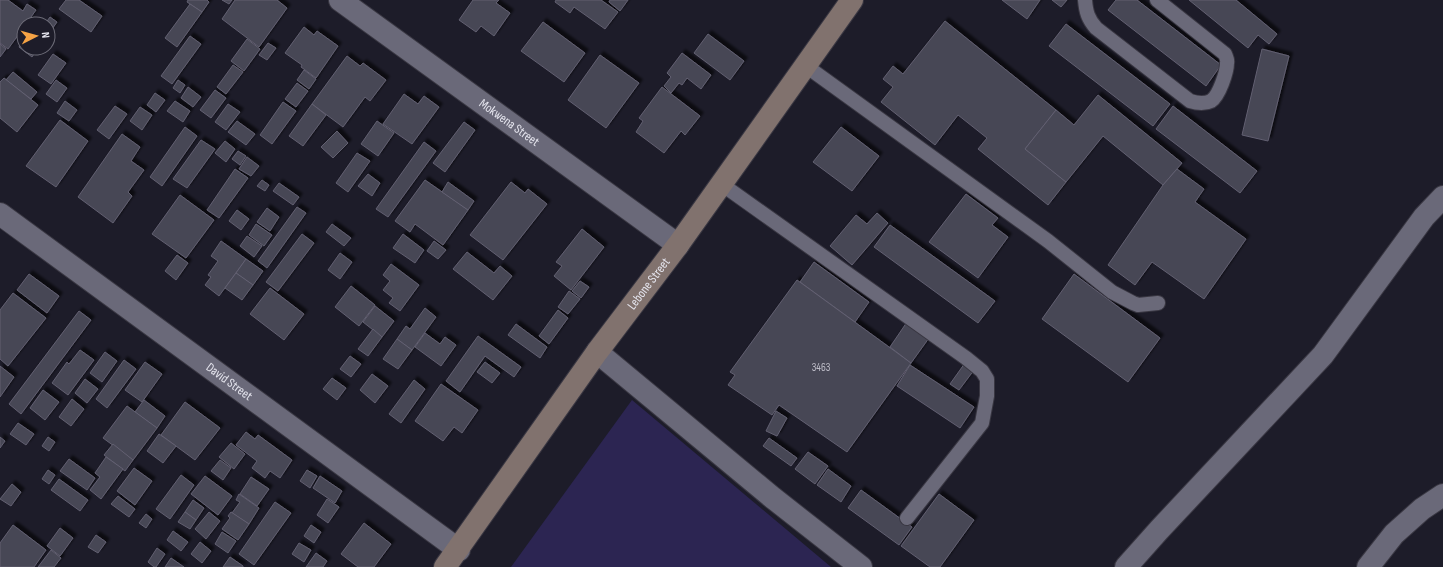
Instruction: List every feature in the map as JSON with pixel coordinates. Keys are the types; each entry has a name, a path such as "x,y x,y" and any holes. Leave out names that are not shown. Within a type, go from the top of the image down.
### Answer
{"street":[{"name":"Mokwena Street","path":"340,0 678,245"},
{"name":"Lebone Street","path":"445,567 597,352 678,245 720,183 806,66 852,0"},
{"path":"1126,567 1323,355 1424,217 1443,198"},
{"name":"David Street","path":"0,214 458,550"},
{"path":"597,352 773,498 861,567"},
{"path":"1368,567 1394,534 1422,509 1443,495"}],"lane":[{"path":"1085,0 1090,21 1096,28 1190,101 1196,103 1211,101 1218,94 1227,68 1228,61 1225,54 1157,0"},
{"path":"806,66 1048,241 1112,292 1133,304 1158,303"},
{"path":"720,183 966,358 982,371 987,379 987,396 982,423 907,518"}],"shaded area":[{"path":"632,400 831,567 511,567"}],"building":[{"path":"0,0 8,0 23,11 27,4 36,10 32,16 16,16 16,38 8,49 0,43"},
{"path":"66,0 79,0 102,16 91,32 59,9"},
{"path":"188,0 207,0 209,2 202,12 187,2"},
{"path":"222,0 232,0 229,4"},
{"path":"235,0 277,0 287,8 259,47 222,19"},
{"path":"473,0 499,0 496,3 510,13 494,36 481,26 476,32 459,20"},
{"path":"556,0 601,0 618,12 605,29 574,7 570,13 555,2"},
{"path":"610,0 628,0 620,11 609,2"},
{"path":"1002,0 1040,0 1027,19"},
{"path":"1052,0 1067,0 1061,7"},
{"path":"1116,0 1137,0 1221,65 1206,86 1108,10"},
{"path":"1189,0 1236,0 1277,34 1269,44 1258,35 1248,48"},
{"path":"190,4 202,12 177,47 165,38"},
{"path":"945,21 1056,110 1025,149 1066,182 1048,205 978,149 987,138 958,115 935,145 881,102 893,87 883,79 893,66 903,74"},
{"path":"543,22 585,53 564,82 521,51"},
{"path":"1066,24 1170,104 1153,126 1049,46"},
{"path":"304,27 314,35 317,31 338,46 316,78 301,67 302,65 285,53"},
{"path":"708,34 744,61 730,80 694,53"},
{"path":"190,36 201,44 172,84 161,76"},
{"path":"247,39 260,49 244,71 231,61"},
{"path":"268,43 276,48 267,60 259,55"},
{"path":"0,44 6,49 0,57"},
{"path":"1262,49 1289,56 1268,141 1242,135"},
{"path":"682,53 711,75 701,89 687,78 682,85 679,83 671,93 664,86 671,77 667,73"},
{"path":"600,55 639,83 606,128 568,100"},
{"path":"52,56 56,56 66,63 51,84 38,75"},
{"path":"347,56 360,66 363,63 386,80 370,101 365,97 343,127 312,104"},
{"path":"233,65 243,72 226,94 217,87"},
{"path":"304,70 316,79 309,89 297,80"},
{"path":"13,72 37,92 31,99 6,80"},
{"path":"4,78 38,105 17,132 0,118 0,82"},
{"path":"56,80 67,88 57,102 46,94"},
{"path":"178,80 185,85 180,93 173,88"},
{"path":"297,83 308,91 296,107 285,99"},
{"path":"188,87 201,97 193,107 181,98"},
{"path":"662,87 700,116 685,135 681,131 664,153 636,132 643,121 639,118"},
{"path":"215,90 226,98 211,118 200,110"},
{"path":"155,93 165,100 156,112 147,105"},
{"path":"404,94 418,104 424,96 439,107 412,144 383,124"},
{"path":"1098,95 1182,163 1163,185 1103,136 1066,182 1025,149 1056,110 1074,125"},
{"path":"65,101 77,110 69,121 57,113"},
{"path":"175,101 190,111 183,122 167,111"},
{"path":"283,102 296,111 272,144 260,135"},
{"path":"228,104 240,112 226,130 215,122"},
{"path":"312,104 326,115 303,146 289,136"},
{"path":"115,106 127,114 109,139 97,130"},
{"path":"1173,106 1257,171 1240,193 1156,129"},
{"path":"140,107 152,115 142,130 130,121"},
{"path":"60,120 88,141 56,187 26,166"},
{"path":"237,121 255,134 246,145 228,132"},
{"path":"377,121 394,133 378,156 361,144"},
{"path":"464,122 475,130 445,172 433,163"},
{"path":"185,127 197,136 162,186 150,177"},
{"path":"841,127 879,156 852,191 813,162"},
{"path":"337,131 348,143 333,158 321,147"},
{"path":"122,134 140,147 131,161 144,170 128,192 132,196 113,223 78,197"},
{"path":"201,140 215,149 187,188 173,179"},
{"path":"225,141 235,149 226,162 215,153"},
{"path":"424,142 436,151 388,217 376,209"},
{"path":"238,151 246,156 240,165 232,159"},
{"path":"357,153 370,161 348,192 336,183"},
{"path":"247,157 259,166 251,176 239,169"},
{"path":"235,169 248,178 219,218 207,210"},
{"path":"1177,169 1204,189 1195,202 1246,239 1204,299 1152,262 1135,285 1108,265 1163,185"},
{"path":"368,174 380,183 372,196 358,186"},
{"path":"262,180 269,185 265,191 257,186"},
{"path":"425,180 468,210 443,245 415,224 410,232 395,221"},
{"path":"448,182 474,201 468,210 442,192"},
{"path":"511,182 525,193 528,189 547,204 503,260 470,235"},
{"path":"279,183 299,197 293,205 273,191"},
{"path":"966,194 998,218 992,225 1008,237 978,278 929,242"},
{"path":"180,195 214,220 186,258 152,234"},
{"path":"297,207 306,213 267,268 258,261"},
{"path":"267,208 279,217 270,231 257,222"},
{"path":"237,210 249,219 241,230 229,221"},
{"path":"877,213 888,223 852,265 830,246 856,215 867,224"},
{"path":"256,224 272,235 264,246 249,235"},
{"path":"332,224 351,238 344,246 326,232"},
{"path":"890,225 995,301 978,323 874,247"},
{"path":"582,229 604,247 571,290 554,276 562,266 556,262"},
{"path":"302,234 314,243 278,291 266,282"},
{"path":"403,234 424,250 415,263 393,248"},
{"path":"247,236 262,246 254,257 240,246"},
{"path":"221,241 246,259 219,296 205,285 211,277 208,275 218,261 211,256"},
{"path":"434,241 446,250 438,259 427,251"},
{"path":"467,252 494,273 500,266 512,276 493,300 453,269"},
{"path":"340,253 352,262 340,279 328,270"},
{"path":"177,255 188,263 176,280 165,271"},
{"path":"246,259 263,271 253,285 236,273"},
{"path":"814,262 869,302 855,322 800,282"},
{"path":"391,264 419,285 400,311 389,303 393,298 383,290 390,281 383,275"},
{"path":"236,273 253,285 242,300 225,288"},
{"path":"29,274 59,296 47,313 17,290"},
{"path":"1074,274 1160,338 1128,382 1042,319"},
{"path":"797,280 911,363 847,452 779,405 772,415 728,385 735,375 730,372"},
{"path":"580,281 589,287 581,298 572,291"},
{"path":"351,286 375,305 359,326 335,307"},
{"path":"270,288 304,314 284,340 250,314"},
{"path":"569,291 580,299 568,314 558,307"},
{"path":"13,293 46,318 8,366 0,359 0,310"},
{"path":"375,306 394,321 382,337 363,322"},
{"path":"425,308 436,317 412,350 397,339 406,326 410,329"},
{"path":"558,310 568,318 549,344 539,336"},
{"path":"79,311 91,320 21,414 9,404"},
{"path":"907,322 929,338 911,363 890,347"},
{"path":"516,324 547,347 540,358 508,335"},
{"path":"373,329 382,337 368,356 358,349"},
{"path":"425,333 440,344 445,337 456,345 441,366 415,347"},
{"path":"478,336 521,367 514,377 485,356 460,392 446,381"},
{"path":"397,339 412,350 398,369 383,359"},
{"path":"80,350 94,360 68,395 52,383 67,362 69,364"},
{"path":"105,352 117,361 102,382 90,373"},
{"path":"350,356 361,364 351,377 340,369"},
{"path":"124,360 136,369 107,408 96,399"},
{"path":"145,362 162,374 142,402 125,390"},
{"path":"485,362 500,373 492,383 477,372"},
{"path":"965,363 974,370 959,390 950,384"},
{"path":"910,365 974,407 960,428 897,386"},
{"path":"0,366 14,377 0,397"},
{"path":"372,374 388,386 375,403 360,390"},
{"path":"332,378 346,388 337,400 323,389"},
{"path":"85,379 98,389 87,403 75,393"},
{"path":"414,380 425,389 401,423 389,414"},
{"path":"441,384 478,410 462,433 454,427 443,441 415,421"},
{"path":"43,390 59,402 45,420 30,408"},
{"path":"72,399 84,409 71,426 59,417"},
{"path":"144,400 165,416 157,428 135,412"},
{"path":"185,402 220,428 195,460 161,435"},
{"path":"127,406 157,428 133,460 103,438"},
{"path":"776,411 787,418 777,436 766,431"},
{"path":"18,423 34,434 26,445 10,434"},
{"path":"246,432 255,439 258,435 292,460 280,478 270,471 265,478 252,468 257,461 236,445"},
{"path":"159,434 176,446 163,463 147,451"},
{"path":"0,437 5,441 0,448"},
{"path":"48,437 55,442 49,451 42,446"},
{"path":"769,438 797,458 791,466 763,446"},
{"path":"231,443 245,454 234,469 219,457"},
{"path":"113,444 133,460 125,471 104,455"},
{"path":"808,452 828,466 815,484 795,469"},
{"path":"106,457 123,469 101,499 90,490 100,477 95,473"},
{"path":"69,459 95,478 87,490 60,471"},
{"path":"220,460 231,468 223,480 211,471"},
{"path":"134,468 152,481 135,505 117,491"},
{"path":"828,469 851,486 841,502 817,485"},
{"path":"48,470 55,475 49,484 42,479"},
{"path":"307,470 317,476 310,488 300,481"},
{"path":"181,475 194,485 170,519 156,509"},
{"path":"205,476 232,496 218,515 191,494"},
{"path":"320,476 342,491 335,503 313,488"},
{"path":"251,477 269,489 257,506 240,494"},
{"path":"59,479 88,500 80,511 51,490"},
{"path":"12,484 21,492 11,506 0,499"},
{"path":"861,490 912,527 899,545 848,508"},
{"path":"239,494 259,508 249,524 232,513 240,502 236,500"},
{"path":"939,494 974,520 940,567 930,567 901,546"},
{"path":"118,496 135,509 129,517 111,504"},
{"path":"327,499 339,507 328,523 317,515"},
{"path":"193,500 204,508 196,520 185,512"},
{"path":"275,502 291,513 254,565 239,554"},
{"path":"185,512 196,520 190,529 178,522"},
{"path":"209,512 220,521 206,539 195,529"},
{"path":"231,512 249,524 238,540 222,529 230,518 228,516"},
{"path":"146,514 152,519 146,528 139,523"},
{"path":"364,523 391,544 374,567 358,567 341,554"},
{"path":"13,525 46,550 34,567 0,567 0,543"},
{"path":"311,525 321,532 314,543 304,536"},
{"path":"60,528 73,538 60,556 47,546"},
{"path":"173,531 188,542 181,551 167,540"},
{"path":"222,532 236,541 228,553 215,544"},
{"path":"96,535 106,542 98,553 88,547"},
{"path":"200,542 211,551 202,563 191,554"},
{"path":"299,543 311,550 304,562 292,554"},
{"path":"157,548 165,554 156,567 154,567 148,562"},
{"path":"51,550 61,558 54,567 38,567"},
{"path":"316,553 327,561 323,567 306,567"},
{"path":"230,557 243,566 243,567 223,567"},
{"path":"171,558 184,567 165,567"}]}
